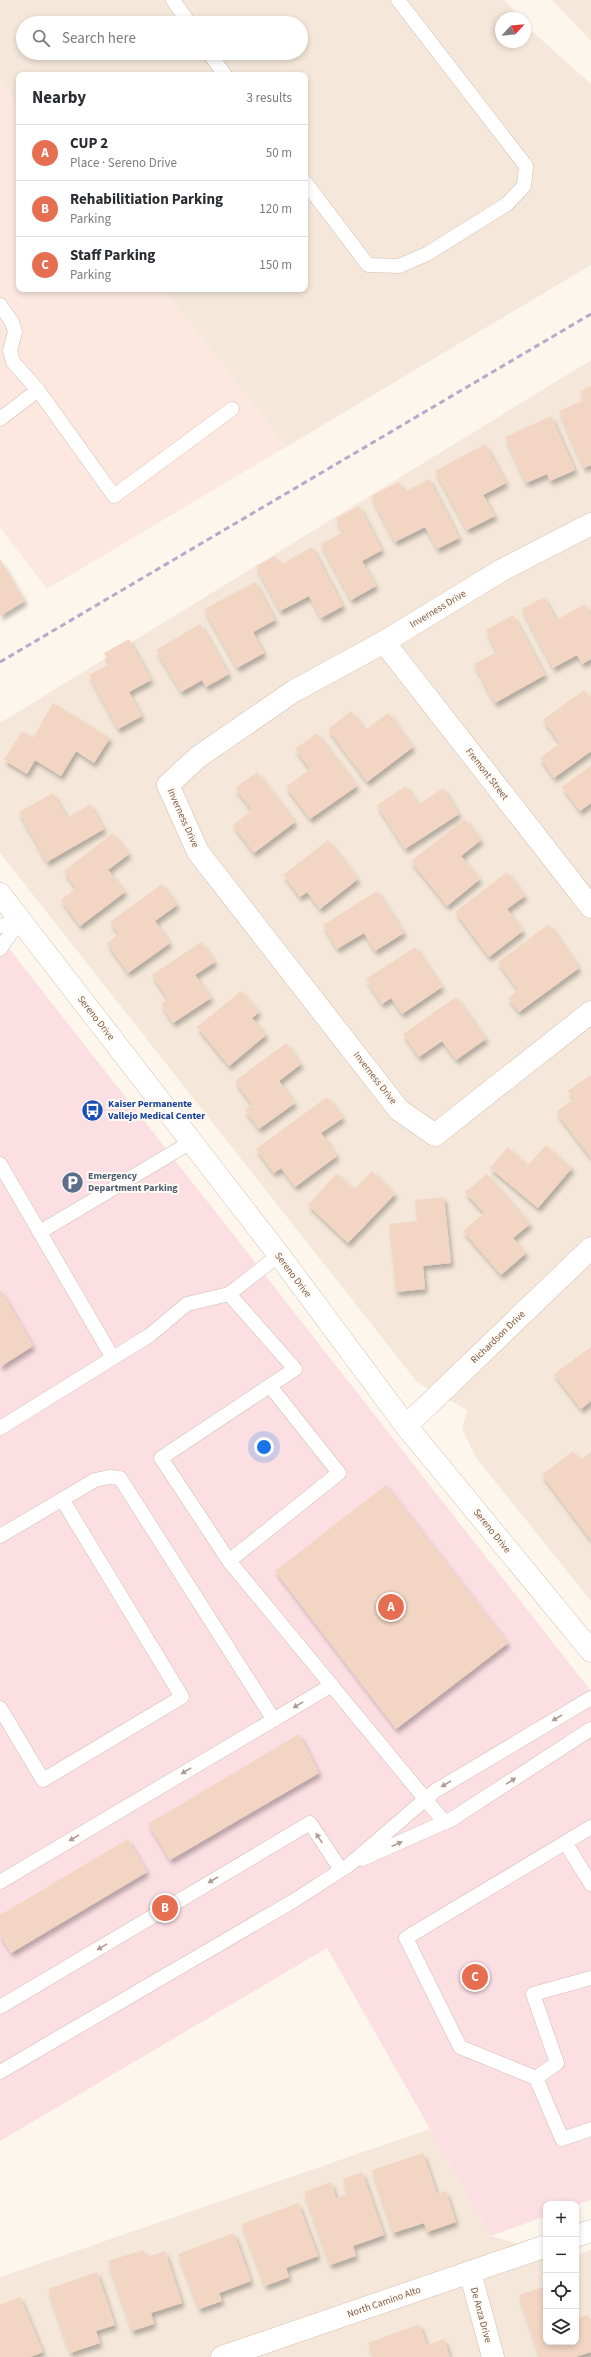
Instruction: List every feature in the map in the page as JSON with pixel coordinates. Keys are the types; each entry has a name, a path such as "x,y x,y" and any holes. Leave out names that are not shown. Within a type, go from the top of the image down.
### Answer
{"street":[{"name":"Inverness Drive","path":"591,524 502,570 384,642 294,691 198,757 168,785 198,852 400,1110 435,1135 591,1012"},
{"name":"Fremont Street","path":"384,642 591,906"},
{"name":"Sereno Drive","path":"0,894 10,923 192,1142 279,1255 406,1426 591,1651"},
{"name":"Richardson Drive","path":"406,1426 591,1248"},
{"path":"579,2235 591,2231"},
{"name":"North Camino Alto","path":"222,2357 543,2247"},
{"name":"De Anza Drive","path":"470,2272 492,2357"}],"lane":[{"path":"173,0 184,16"},
{"path":"308,186 368,265 399,266 428,254 507,204 524,186 526,166 398,0"},
{"path":"214,60 223,72"},
{"path":"0,305 12,322 15,332 10,351 13,362 38,390 114,496 232,409"},
{"path":"0,419 38,390"},
{"path":"0,948 10,923"},
{"path":"40,1232 192,1142"},
{"path":"0,1164 113,1358"},
{"path":"0,1428 150,1335 187,1304 229,1294 279,1255"},
{"path":"229,1294 295,1369 161,1458 229,1561 445,1823"},
{"path":"229,1561 338,1473 270,1386"},
{"path":"0,1536 95,1480 109,1477 120,1478 274,1720"},
{"path":"0,1708 43,1780 182,1697 62,1499"},
{"path":"0,1882 332,1685"},
{"path":"0,2072 295,1900 345,1868 435,1791 591,1698"},
{"path":"345,1868 445,1823 591,1729"},
{"path":"0,2007 310,1823 345,1868"},
{"path":"591,1827 566,1844 406,1938 460,2047 536,2078 562,2139 591,2129"},
{"path":"566,1844 591,1884"},
{"path":"536,2078 557,2063 533,1994 591,1978"}],"shaded area":[{"path":"0,0 505,0 515,12 495,12 495,48 531,48 531,30 591,84 591,265 286,447 165,292 308,292 308,72 16,72 16,100 0,80"},
{"path":"552,0 591,0 591,41 590,40"},
{"path":"0,80 16,100 16,292 165,292 286,447 47,589 0,528"},
{"path":"591,360 591,1601 477,1459 462,1429 467,1410 417,1382 0,853 0,723"},
{"path":"0,937 591,1691 591,2200 579,2204 579,2201 543,2201 543,2217 491,2236 327,1948 0,2141"},
{"path":"430,2129 491,2236 543,2251 543,2345 579,2345 579,2254 591,2250 591,2357 0,2357 0,2277"}],"building":[{"path":"591,386 591,465 584,468 559,411 584,400 580,391"},
{"path":"551,416 575,470 550,481 547,474 526,483 505,437"},
{"path":"485,444 506,483 483,495 495,516 467,530 435,471"},
{"path":"429,479 459,538 437,549 425,527 395,542 371,496 399,482 404,492"},
{"path":"359,506 382,550 362,561 376,586 351,600 321,544 343,532 336,518"},
{"path":"312,547 343,606 321,618 309,596 280,611 256,566 275,556 280,565"},
{"path":"0,559 25,601 0,616"},
{"path":"255,582 275,620 253,632 264,653 237,668 204,609"},
{"path":"544,597 556,620 585,604 591,615 591,659 582,664 577,655 553,668 522,609"},
{"path":"513,615 545,675 495,703 474,664 497,652 486,630"},
{"path":"200,624 229,674 206,687 202,680 181,692 156,650"},
{"path":"129,639 151,680 129,692 142,716 118,729 89,675 110,664 104,653"},
{"path":"584,690 591,700 591,751 554,778 540,758 560,743 543,720"},
{"path":"53,703 110,738 94,763 76,751 61,776 35,760 27,774 4,760 22,731 33,738"},
{"path":"351,711 365,730 388,713 413,747 367,782 328,729"},
{"path":"317,733 357,786 310,819 286,787 310,769 295,749"},
{"path":"591,765 591,803 580,811 562,787"},
{"path":"257,772 295,822 254,853 233,825 252,810 235,788"},
{"path":"406,786 418,805 443,788 459,814 405,849 377,805"},
{"path":"53,793 67,818 90,804 104,829 47,862 19,812"},
{"path":"465,819 481,840 461,856 480,879 447,906 411,861"},
{"path":"113,833 129,854 108,870 125,892 80,926 61,900 76,888 64,871"},
{"path":"328,840 358,879 320,909 307,892 300,897 283,875"},
{"path":"507,872 525,896 507,909 523,931 489,957 455,912"},
{"path":"162,884 177,905 155,921 170,943 128,973 107,943 119,934 110,922"},
{"path":"377,891 404,933 375,951 364,933 337,949 323,925"},
{"path":"549,924 579,968 519,1012 508,998 518,990 498,962"},
{"path":"201,942 215,962 195,975 211,998 173,1023 161,1004 168,999 152,975"},
{"path":"415,947 442,987 402,1014 391,998 382,1004 366,979"},
{"path":"241,991 259,1012 252,1018 266,1035 229,1066 197,1027"},
{"path":"456,997 486,1039 456,1060 442,1041 419,1057 403,1034"},
{"path":"286,1043 301,1064 279,1081 295,1103 259,1129 245,1110 252,1105 235,1081"},
{"path":"590,1075 591,1158 556,1112 574,1099 568,1091"},
{"path":"327,1097 343,1118 321,1133 337,1156 295,1187 281,1168 274,1173 256,1149"},
{"path":"546,1145 572,1168 538,1208 490,1168 508,1147 528,1165"},
{"path":"372,1171 395,1194 348,1243 308,1205 337,1173 354,1190"},
{"path":"487,1174 530,1224 513,1238 526,1253 501,1275 463,1231 484,1213 465,1192"},
{"path":"444,1197 451,1263 423,1266 425,1289 396,1292 389,1224 417,1221 415,1200"},
{"path":"0,1289 33,1346 0,1367"},
{"path":"591,1347 591,1401 581,1409 554,1374"},
{"path":"573,1451 580,1460 591,1452 591,1540 542,1475"},
{"path":"386,1485 508,1643 396,1729 275,1571"},
{"path":"299,1734 319,1773 170,1860 148,1824"},
{"path":"128,1839 147,1872 11,1953 0,1935 0,1915"},
{"path":"423,2153 437,2194 446,2191 456,2222 427,2232 424,2223 393,2233 372,2170"},
{"path":"362,2172 384,2235 353,2246 356,2256 330,2265 304,2192 331,2182 336,2198 348,2194 343,2179"},
{"path":"298,2203 318,2256 286,2268 289,2277 265,2286 242,2224"},
{"path":"234,2233 251,2281 219,2293 222,2301 199,2309 178,2254"},
{"path":"143,2250 146,2257 165,2251 182,2303 151,2313 154,2324 132,2331 108,2261"},
{"path":"97,2272 115,2325 96,2331 100,2343 70,2353 48,2289"},
{"path":"543,2287 543,2345 579,2345 579,2318 588,2315 591,2323 591,2352 575,2357 540,2357 519,2295"},
{"path":"20,2297 43,2352 30,2357 0,2357 0,2305"},
{"path":"419,2324 427,2345 444,2339 450,2357 373,2357 368,2343"}],"railway":[{"path":"0,662 591,314"}],"place":[{"name":"Kaiser Permanente Vallejo Medical Center","path":"93,1110"},
{"name":"Emergency Department Parking","path":"73,1182"},
{"name":"CUP 2","path":"391,1607"},
{"name":"Rehabilitiation Parking","path":"165,1908"},
{"name":"Staff Parking","path":"475,1977"}]}
